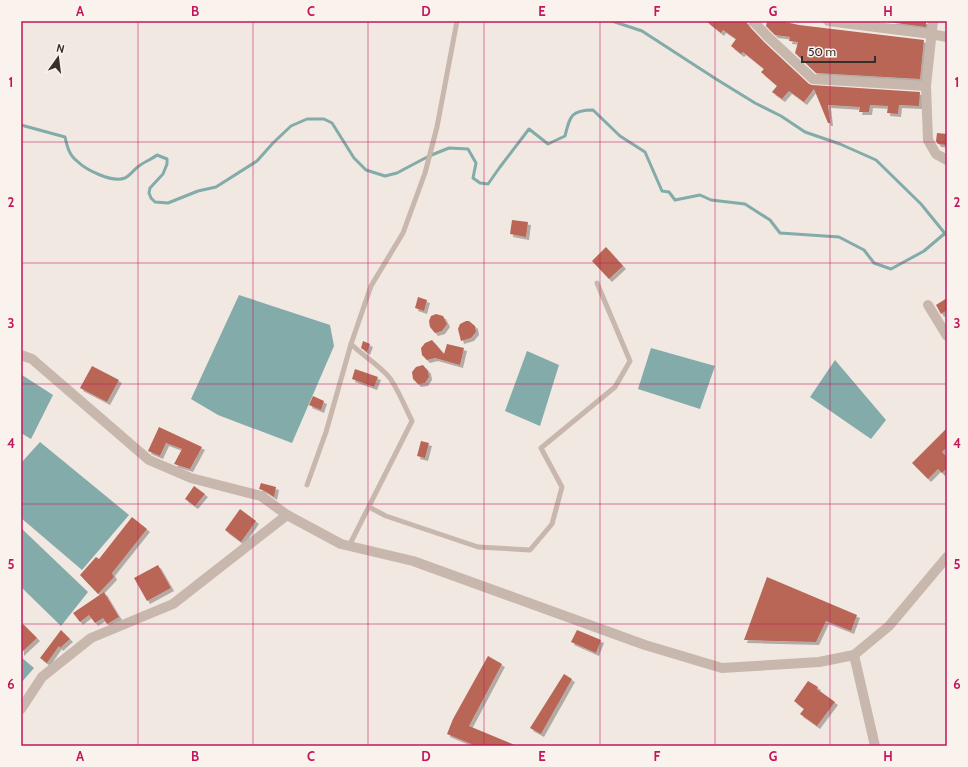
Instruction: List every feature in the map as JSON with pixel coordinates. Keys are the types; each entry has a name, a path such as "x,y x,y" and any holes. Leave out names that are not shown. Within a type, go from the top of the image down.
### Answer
{"street":[{"path":"753,21 813,80 926,86"},
{"path":"828,21 947,37"},
{"path":"933,21 926,86 928,140 936,154 947,160"},
{"path":"928,305 947,336"},
{"path":"21,355 32,359 149,460 191,478 261,496 287,515 341,544 413,561 644,645 722,668 820,662 854,655 889,626 947,557"},
{"path":"21,709 42,677 92,638 173,604 287,515"},
{"path":"854,655 875,746"}],"lane":[{"path":"306,486 326,432 351,344 370,286 403,233 423,179 438,127 457,21"},
{"path":"369,507 386,516 478,547 530,550 552,524 562,487 541,448 616,387 630,361 597,283"},
{"path":"349,546 412,421 389,378 372,360 360,353 351,344"}],"water":[{"path":"239,295 330,325 334,346 292,443 218,415 191,399"},
{"path":"651,348 715,366 700,409 638,389"},
{"path":"527,351 559,365 540,426 505,411"},
{"path":"835,360 886,420 871,439 810,397"},
{"path":"22,375 53,395 31,439 21,433"},
{"path":"40,442 129,515 82,570 21,518 21,463"},
{"path":"21,528 88,592 61,626 21,587"},
{"path":"21,657 34,668 21,683"}],"building":[{"path":"706,21 746,21 764,42 809,84 920,92 919,106 899,105 898,114 887,113 888,106 870,105 869,112 859,112 860,107 828,105 830,123 828,123 814,89 804,102 789,91 782,99 772,92 777,86 761,72 764,69 743,52 741,54 731,46 736,39 723,30 721,33"},
{"path":"767,21 781,21 799,25 924,40 920,79 816,73 795,53 798,42 789,41 790,37 775,35 766,26"},
{"path":"880,21 926,21 926,27"},
{"path":"937,133 947,134 947,145 938,144 936,141"},
{"path":"512,220 528,222 526,237 510,234"},
{"path":"606,247 623,266 609,279 592,261"},
{"path":"418,297 427,300 424,311 415,308"},
{"path":"947,298 947,310 941,314 936,305"},
{"path":"436,314 443,316 447,324 442,331 435,333 430,327 429,321 431,316"},
{"path":"469,321 475,326 476,332 471,338 461,341 458,329 460,324"},
{"path":"432,340 444,354 447,344 464,348 460,365 435,358 427,360 422,355 421,348 425,343"},
{"path":"363,341 370,344 367,352 361,348"},
{"path":"423,365 428,371 429,377 425,383 418,384 413,379 412,372 416,367"},
{"path":"92,366 119,380 107,402 80,388"},
{"path":"355,369 378,377 374,387 352,379"},
{"path":"313,396 324,401 321,410 309,405"},
{"path":"159,427 202,447 190,469 174,464 182,449 166,443 160,456 148,451"},
{"path":"947,428 947,447 942,452 947,457 947,468 942,473 938,469 928,479 912,463"},
{"path":"421,441 429,443 425,458 417,456"},
{"path":"261,483 276,487 274,497 259,489"},
{"path":"194,486 205,494 195,506 185,499"},
{"path":"240,509 256,521 241,542 225,530"},
{"path":"132,517 147,529 112,573 114,577 98,594 80,575 96,557 99,559"},
{"path":"158,565 171,588 147,601 134,578"},
{"path":"767,577 857,615 851,631 826,621 816,642 744,640"},
{"path":"104,592 119,617 107,624 103,618 95,623 89,615 80,622 73,613"},
{"path":"21,622 37,638 21,653"},
{"path":"61,630 70,639 60,648 59,646 47,663 40,658"},
{"path":"577,630 601,640 596,653 571,642"},
{"path":"488,656 502,664 469,726 517,746 476,746 447,734 453,719"},
{"path":"564,674 572,679 541,734 530,728"},
{"path":"808,681 818,687 817,689 835,702 817,726 800,714 804,709 794,701"}],"waterway":[{"path":"612,21 642,31 716,79 755,103 781,116 805,132 840,144 876,160 921,204 947,236"},
{"path":"21,125 65,137 69,150 74,159 86,168 100,175 113,179 125,178 137,167 157,155 167,159 167,164 163,174 150,188 149,193 155,202 168,203 198,191 216,187 257,161 291,126 307,119 324,119 332,123 354,158 366,170 385,176 397,173 429,156 449,148 468,149 476,163 473,178 480,183 488,184 529,129 548,144 565,136 570,119 576,113 580,111 593,110 620,136 645,152 662,191 669,192 675,200 700,195 711,200 745,204 770,220 780,233 839,237 864,250 874,263 891,269 924,251 944,234"}]}
